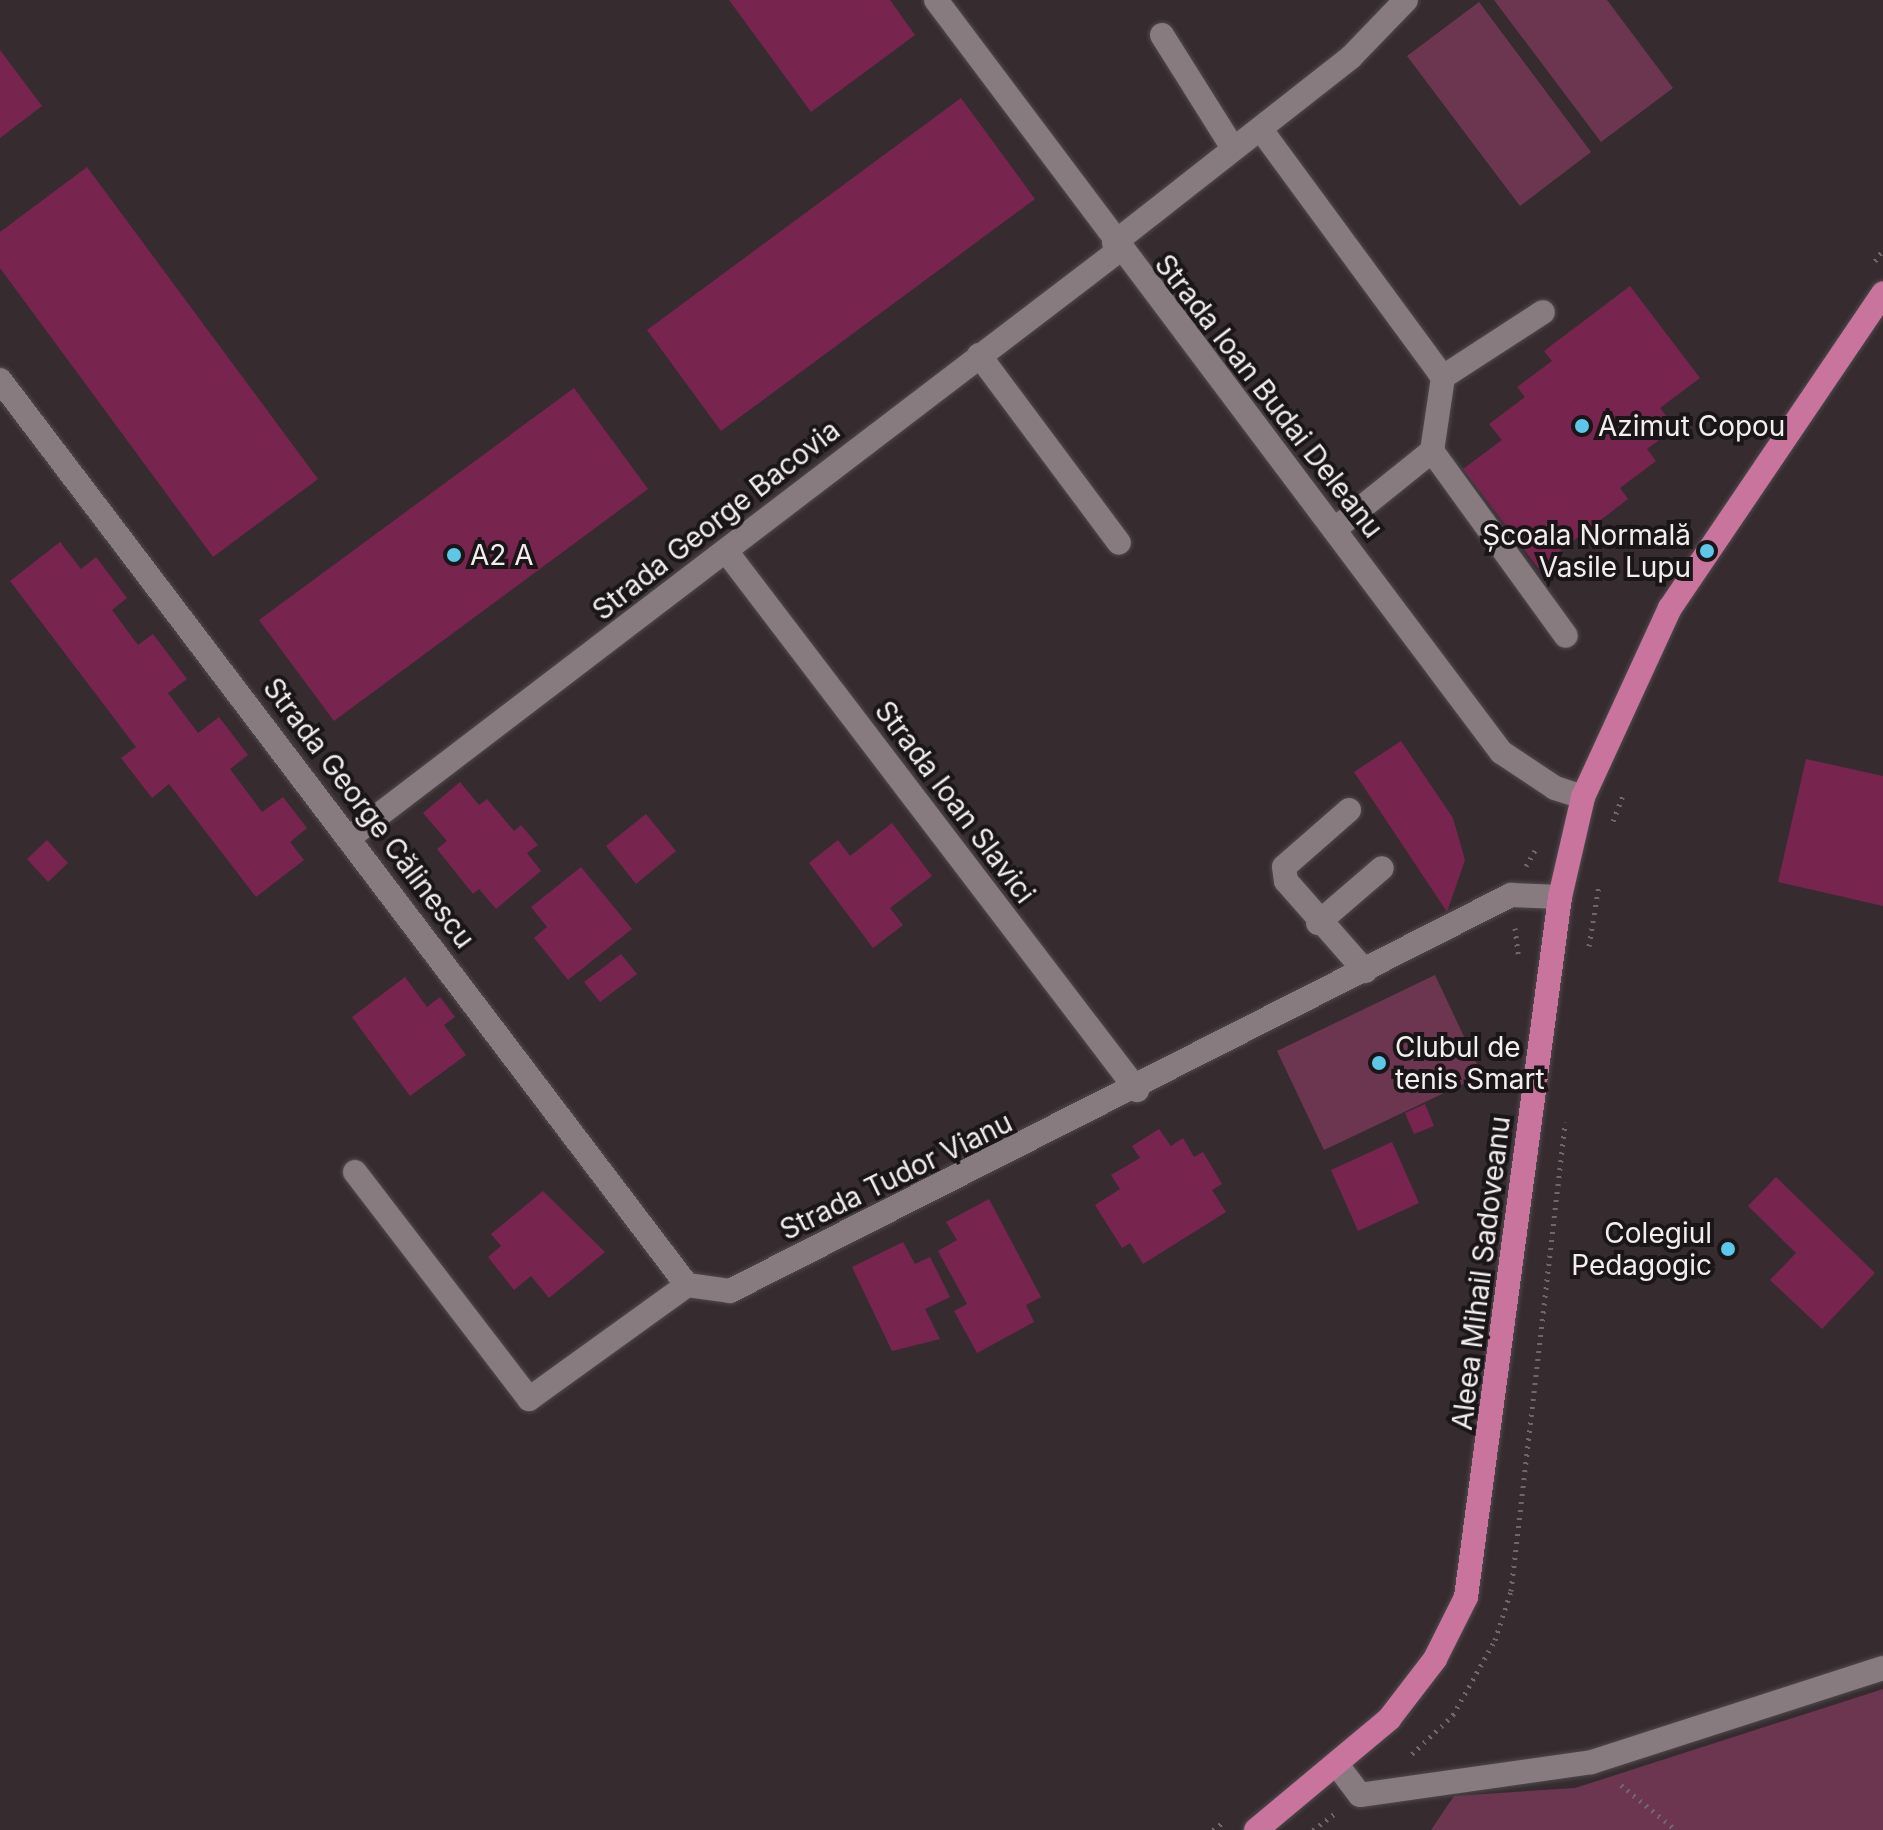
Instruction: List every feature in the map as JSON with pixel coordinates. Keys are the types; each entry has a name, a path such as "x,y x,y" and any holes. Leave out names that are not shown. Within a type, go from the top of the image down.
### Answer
{"main road":[{"name":"Aleea Mihail Sadoveanu","path":"1256,1830 1338,1766 1389,1719 1435,1659 1466,1597 1560,897 1583,797 1670,608 1883,293"}],"street":[{"name":"Strada Ioan Budai Deleanu","path":"936,0 1116,247 1335,529 1501,752 1555,788 1583,797"},
{"name":"Strada George Bacovia","path":"350,837 726,551 1116,247 1233,148 1262,131 1406,0"},
{"path":"1162,35 1233,148"},
{"path":"1262,131 1443,377 1432,451 1335,529"},
{"path":"1443,377 1543,312"},
{"path":"979,355 1119,543"},
{"name":"Strada George Călinescu","path":"0,380 350,837 687,1285"},
{"path":"1432,451 1566,636"},
{"name":"Strada Ioan Slavici","path":"726,551 1137,1090"},
{"path":"1349,810 1284,867 1286,881 1318,923 1365,971"},
{"path":"1318,923 1382,868"},
{"name":"Strada Tudor Vianu","path":"687,1285 730,1291 1137,1090 1511,895 1560,897"},
{"path":"355,1172 529,1399 687,1285"},
{"path":"1338,1766 1360,1795 1592,1762 1883,1668"}],"path":[{"path":"1611,825 1628,782"},
{"path":"1586,963 1601,870"},
{"path":"1408,1758 1453,1715 1495,1640 1511,1591 1567,1104"},
{"path":"1592,1762 1676,1830"},
{"path":"1313,1830 1360,1795"}],"shaded area":[{"path":"1494,0 1607,0 1673,88 1601,142"},
{"path":"1479,2 1591,152 1520,206 1407,56"},
{"name":"Clubul de tenis Smart","path":"1435,975 1482,1075 1324,1150 1277,1051"},
{"path":"1883,1689 1883,1830 1431,1830 1454,1796 1575,1788"}],"building":[{"path":"729,0 890,0 915,35 811,112"},
{"path":"0,50 42,106 0,138"},
{"path":"961,98 1035,199 721,431 647,330"},
{"path":"87,167 318,479 213,557 0,268 0,232"},
{"name":"Azimut Copou","path":"1630,286 1700,378 1660,408 1675,428 1647,449 1656,461 1620,488 1628,499 1538,568 1463,469 1502,440 1489,424 1525,397 1517,387 1552,361 1544,351"},
{"name":"A2 A","path":"574,388 648,489 334,721 259,620"},
{"path":"60,542 81,569 96,557 127,598 112,610 138,645 153,634 187,679 168,693 198,733 219,717 248,755 230,769 262,812 283,797 307,828 290,842 304,860 256,897 169,784 152,798 121,758 136,747 10,581"},
{"path":"1401,741 1453,818 1465,860 1447,912 1354,772"},
{"path":"1806,759 1883,776 1883,906 1778,882"},
{"path":"460,782 479,805 487,799 514,831 521,825 538,845 527,853 541,871 496,909 479,889 473,894 437,849 447,841 423,813"},
{"path":"646,814 676,851 636,884 606,846"},
{"path":"892,823 932,876 890,908 903,925 873,948 809,863 838,840 850,856"},
{"path":"47,840 68,863 48,882 27,859"},
{"path":"581,867 632,929 568,980 534,938 547,927 531,907"},
{"path":"621,954 637,974 600,1002 584,982"},
{"path":"405,977 427,1007 440,997 455,1017 444,1025 466,1055 410,1096 352,1017"},
{"path":"1425,1104 1434,1126 1414,1134 1405,1113"},
{"path":"1159,1129 1171,1146 1183,1138 1194,1157 1203,1152 1222,1184 1212,1190 1226,1212 1143,1264 1130,1243 1122,1248 1095,1205 1120,1189 1111,1175 1140,1158 1132,1146"},
{"path":"1392,1142 1419,1203 1358,1231 1331,1170"},
{"path":"1776,1177 1875,1273 1822,1329 1770,1280 1796,1253 1748,1206"},
{"path":"543,1191 605,1252 549,1298 531,1276 514,1290 488,1257 501,1246 491,1234"},
{"path":"989,1199 1041,1297 1026,1305 1034,1322 977,1353 954,1311 967,1304 938,1251 957,1240 946,1222"},
{"path":"903,1242 915,1264 930,1257 950,1297 925,1309 940,1339 892,1351 852,1267"}],"place":[{"name":"Azimut Copou","path":"1582,426"},
{"name":"Școala Normală Vasile Lupu","path":"1707,551"},
{"name":"A2 A","path":"454,555"},
{"name":"Clubul de tenis Smart","path":"1379,1063"},
{"name":"Colegiul Pedagogic","path":"1728,1249"}]}
